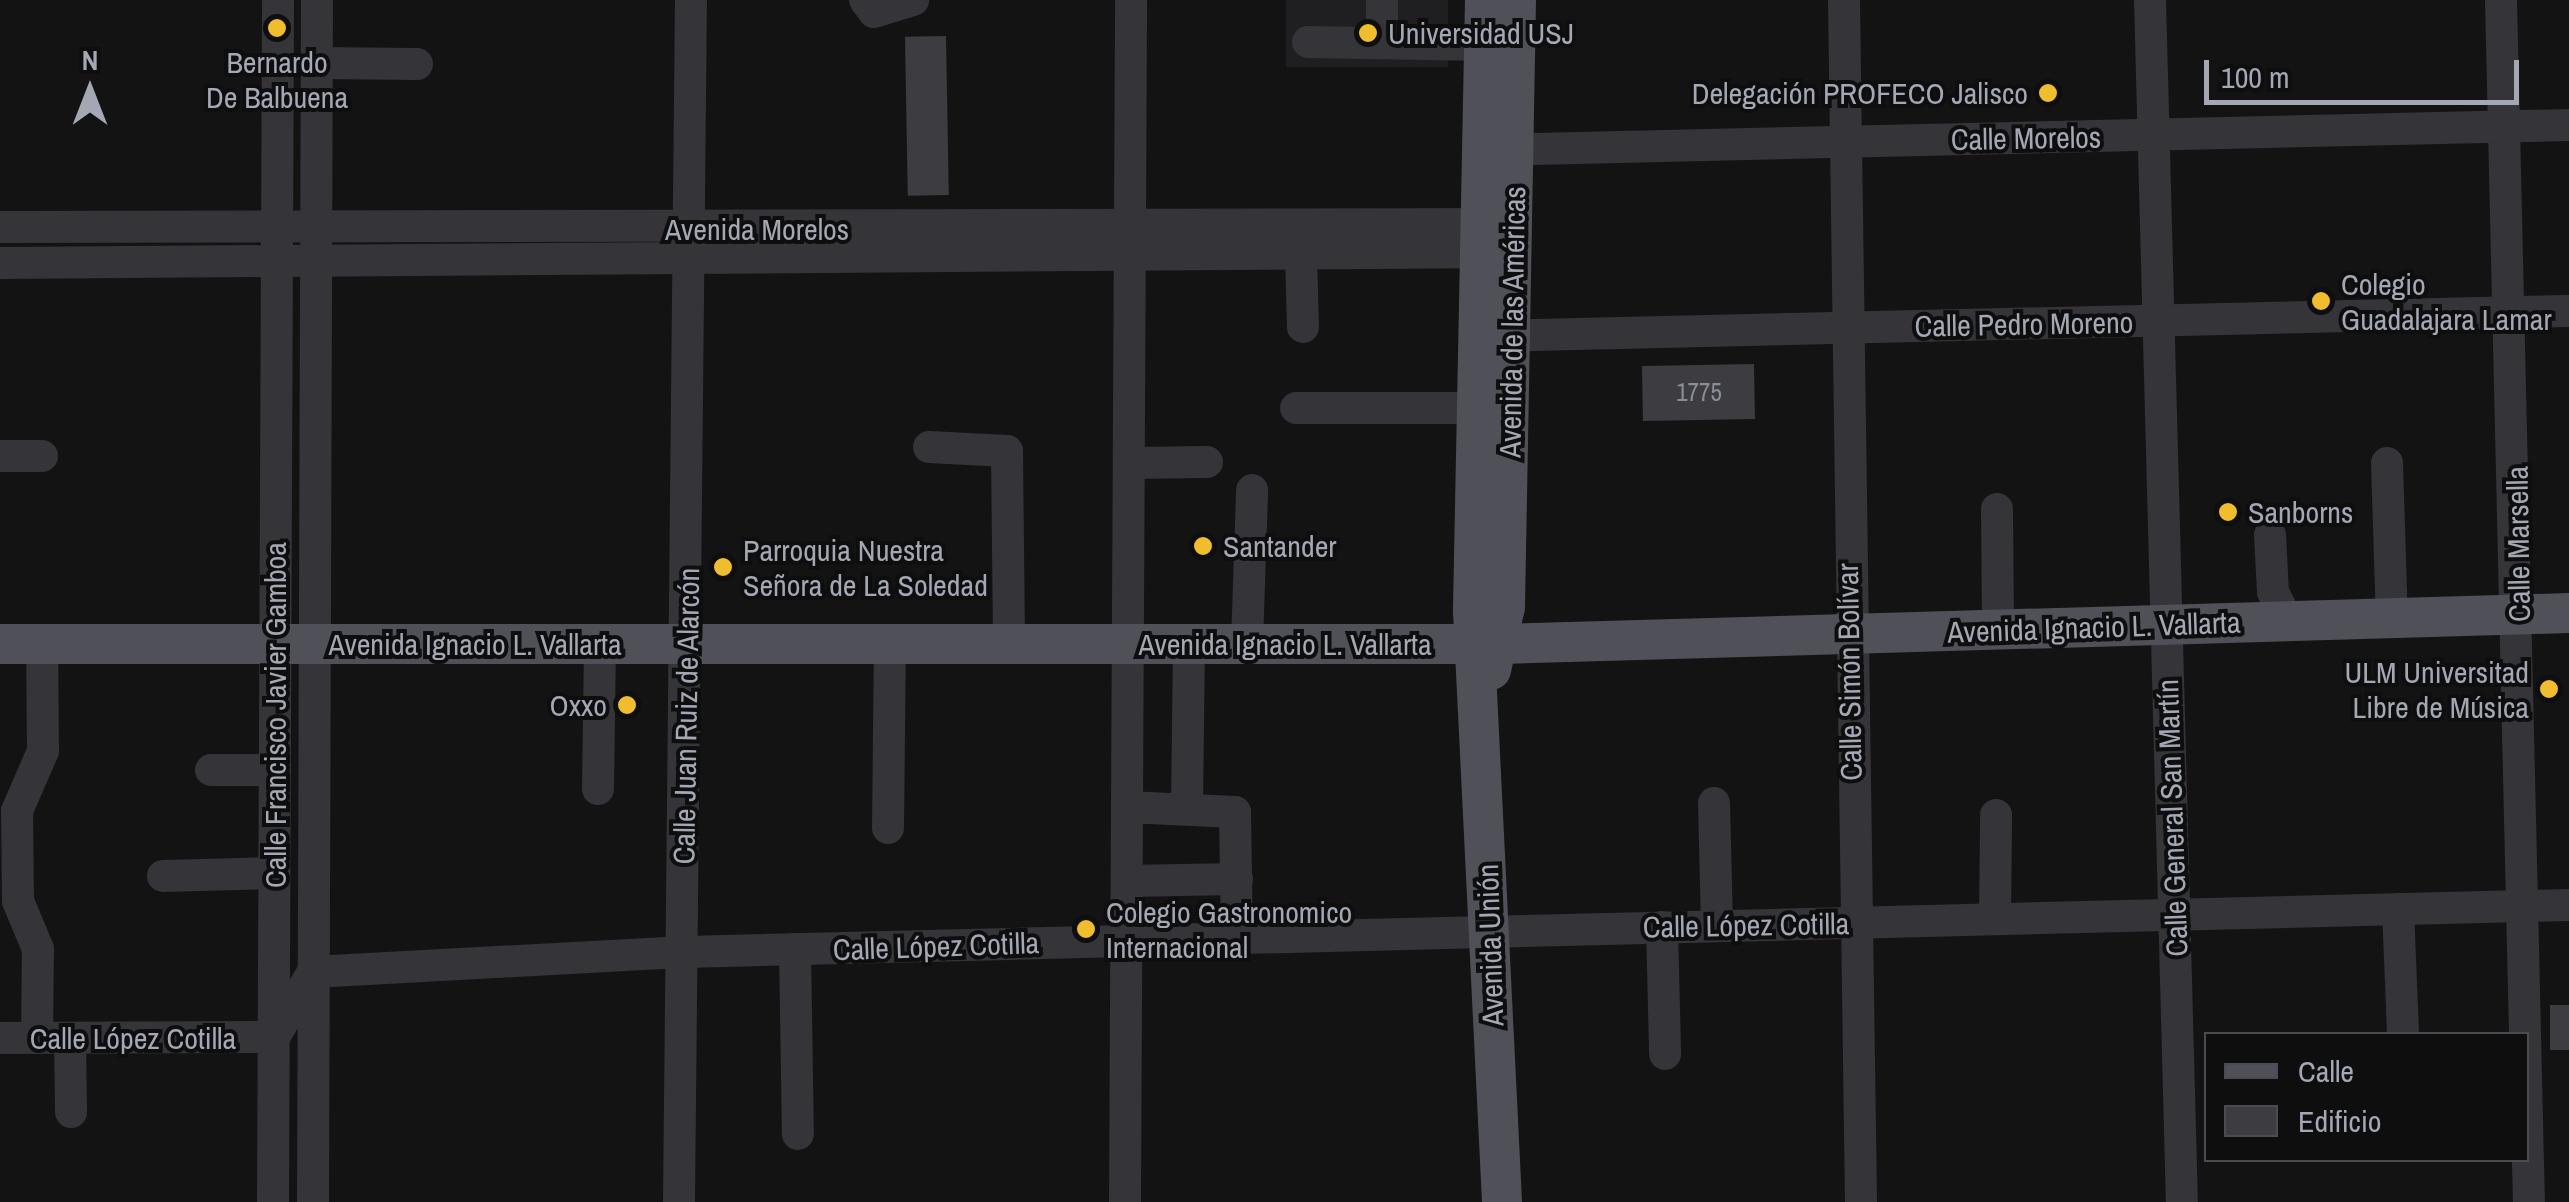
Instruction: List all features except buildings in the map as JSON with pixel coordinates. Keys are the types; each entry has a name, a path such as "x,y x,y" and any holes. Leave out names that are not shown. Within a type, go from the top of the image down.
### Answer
{"main road":[{"name":"Avenida de las Américas","path":"1485,0 1484,44 1499,150"},
{"name":"Avenida de las Américas","path":"1488,644 1499,150 1516,0"},
{"name":"Avenida de las Américas","path":"1488,644 1478,408 1496,335"},
{"name":"Avenida Ignacio L. Vallarta","path":"0,644 1488,644 2569,613"},
{"name":"Avenida Unión","path":"1488,644 1484,687 1488,931 1502,1202"}],"street":[{"name":"Calle Francisco Javier Gamboa","path":"278,0 278,245 313,972 313,1202"},
{"name":"Calle Francisco Javier Gamboa","path":"272,1202 275,770 295,644 316,245 317,0"},
{"name":"Calle Juan Ruiz de Alarcón","path":"679,1202 692,0"},
{"path":"865,0 874,12 913,0"},
{"path":"1125,1202 1132,0"},
{"path":"1382,0 1382,43"},
{"name":"Calle Simón Bolívar","path":"1844,0 1846,634 1861,1202"},
{"name":"Calle General San Martín","path":"2150,0 2182,1202"},
{"name":"Calle Marsella","path":"2501,0 2520,615 2527,1032"},
{"path":"1308,42 1484,44"},
{"path":"317,62 417,64"},
{"name":"Calle Morelos","path":"1499,150 2569,126"},
{"name":"Avenida Morelos","path":"0,227 278,245 1498,238"},
{"name":"Avenida Morelos","path":"1131,240 1301,252 1498,238"},
{"name":"Avenida Morelos","path":"0,263 278,245"},
{"path":"1301,252 1303,327"},
{"name":"Calle Pedro Moreno","path":"1496,335 2569,312"},
{"path":"1296,408 1478,408"},
{"path":"929,447 1006,450 1008,644"},
{"path":"0,456 42,456"},
{"path":"1130,463 1207,462"},
{"path":"2387,463 2392,618"},
{"path":"1247,644 1252,490"},
{"path":"1997,509 1998,630"},
{"path":"2270,535 2273,592 2288,621"},
{"path":"36,1038 38,950 18,901 17,811 44,751 42,644"},
{"path":"598,789 600,644"},
{"path":"888,828 890,644"},
{"path":"1187,807 1189,644"},
{"path":"211,770 275,770"},
{"path":"1714,802 1717,926"},
{"path":"1128,807 1235,812 1238,938"},
{"path":"1996,816 1996,919"},
{"path":"162,876 274,873"},
{"path":"1127,880 1237,880"},
{"name":"Calle López Cotilla","path":"0,1038 274,1037 313,972 684,952 2569,905"},
{"path":"2398,909 2403,1032"},
{"path":"1662,927 1665,1054"},
{"path":"795,950 798,1134"},
{"path":"70,1038 70,1112"},
{"name":"Calle Marsella","path":"2528,1162 2529,1202"}],"shaded area":[{"name":"Universidad USJ","path":"1286,0 1448,0 1448,67 1286,67"}],"place":[{"name":"Bernardo De Balbuena","path":"277,28"},
{"name":"Universidad USJ","path":"1368,33"},
{"name":"Delegación PROFECO Jalisco","path":"2048,93"},
{"name":"Colegio Guadalajara Lamar","path":"2321,301"},
{"name":"Sanborns","path":"2228,512"},
{"name":"Santander","path":"1203,546"},
{"name":"Parroquia Nuestra Señora de La Soledad","path":"723,567"},
{"name":"ULM Universitad Libre de Música","path":"2549,689"},
{"name":"Oxxo","path":"627,705"},
{"name":"Colegio Gastronomico Internacional","path":"1086,929"}]}
